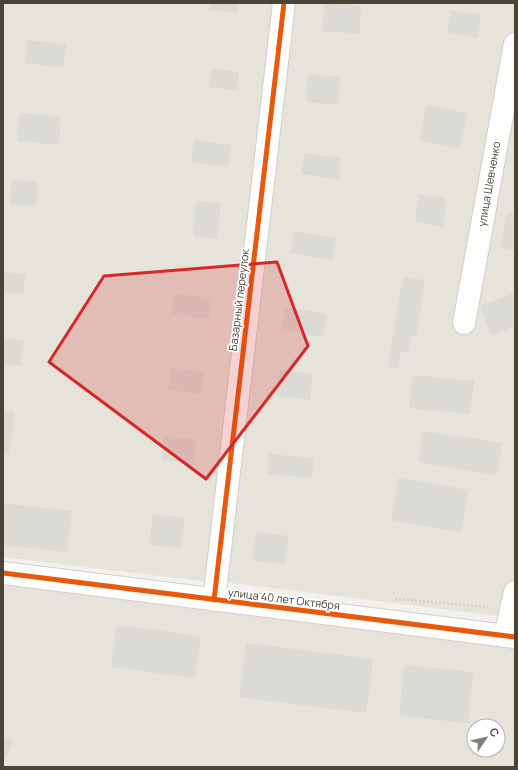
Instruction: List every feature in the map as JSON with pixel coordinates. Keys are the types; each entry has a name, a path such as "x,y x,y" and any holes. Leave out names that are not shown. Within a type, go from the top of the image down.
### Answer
{"street":[{"name":"Базарный переулок","path":"214,600 284,3"},
{"name":"улица Шевченко","path":"464,323 515,44"},
{"name":"улица 40 лет Октября","path":"3,573 510,637"},
{"path":"510,637 515,592"}],"highlighted area":[{"path":"277,262 308,346 206,479 49,362 104,276"}],"shaded area":[{"path":"3,3 277,3 209,582 3,557"},
{"path":"291,3 515,3 515,618 223,582"},
{"path":"3,581 515,646 515,767 3,767"}],"building":[{"path":"210,3 239,3 238,13 209,10"},
{"path":"324,4 361,5 360,33 323,32"},
{"path":"451,10 481,15 478,38 447,33"},
{"path":"27,40 66,44 63,67 25,63"},
{"path":"211,69 239,72 237,90 209,87"},
{"path":"308,74 341,77 338,105 306,102"},
{"path":"426,105 467,113 460,149 420,141"},
{"path":"19,113 61,116 59,145 17,141"},
{"path":"194,140 231,145 228,167 191,162"},
{"path":"304,153 341,158 339,179 301,174"},
{"path":"12,180 38,182 36,206 10,204"},
{"path":"419,194 446,198 443,226 415,222"},
{"path":"196,201 221,203 217,239 193,236"},
{"path":"507,213 515,214 515,251 500,248"},
{"path":"294,231 336,238 333,260 290,253"},
{"path":"3,272 25,274 23,294 3,292"},
{"path":"403,277 425,280 416,336 411,335 408,352 401,351 398,369 388,367"},
{"path":"174,293 212,298 209,319 171,314"},
{"path":"515,293 515,326 491,335 480,306"},
{"path":"285,307 327,314 323,337 282,330"},
{"path":"3,338 24,340 21,366 3,364"},
{"path":"171,368 204,372 201,394 168,390"},
{"path":"280,370 313,374 310,400 277,396"},
{"path":"412,375 474,381 470,414 409,408"},
{"path":"3,410 15,412 9,455 3,454"},
{"path":"423,431 502,443 497,475 418,462"},
{"path":"164,436 196,439 194,464 162,460"},
{"path":"269,454 314,458 312,478 267,474"},
{"path":"398,478 468,490 461,532 391,520"},
{"path":"3,503 72,511 67,552 3,545"},
{"path":"153,514 185,518 181,548 149,545"},
{"path":"256,532 289,536 285,564 252,560"},
{"path":"117,625 201,636 195,678 111,667"},
{"path":"246,643 373,659 366,713 239,697"},
{"path":"404,665 473,672 468,718 466,718 466,723 399,716"},
{"path":"3,736 13,740 3,767"}],"cycle path":[{"path":"214,600 284,3"},
{"path":"3,573 515,637"}]}
